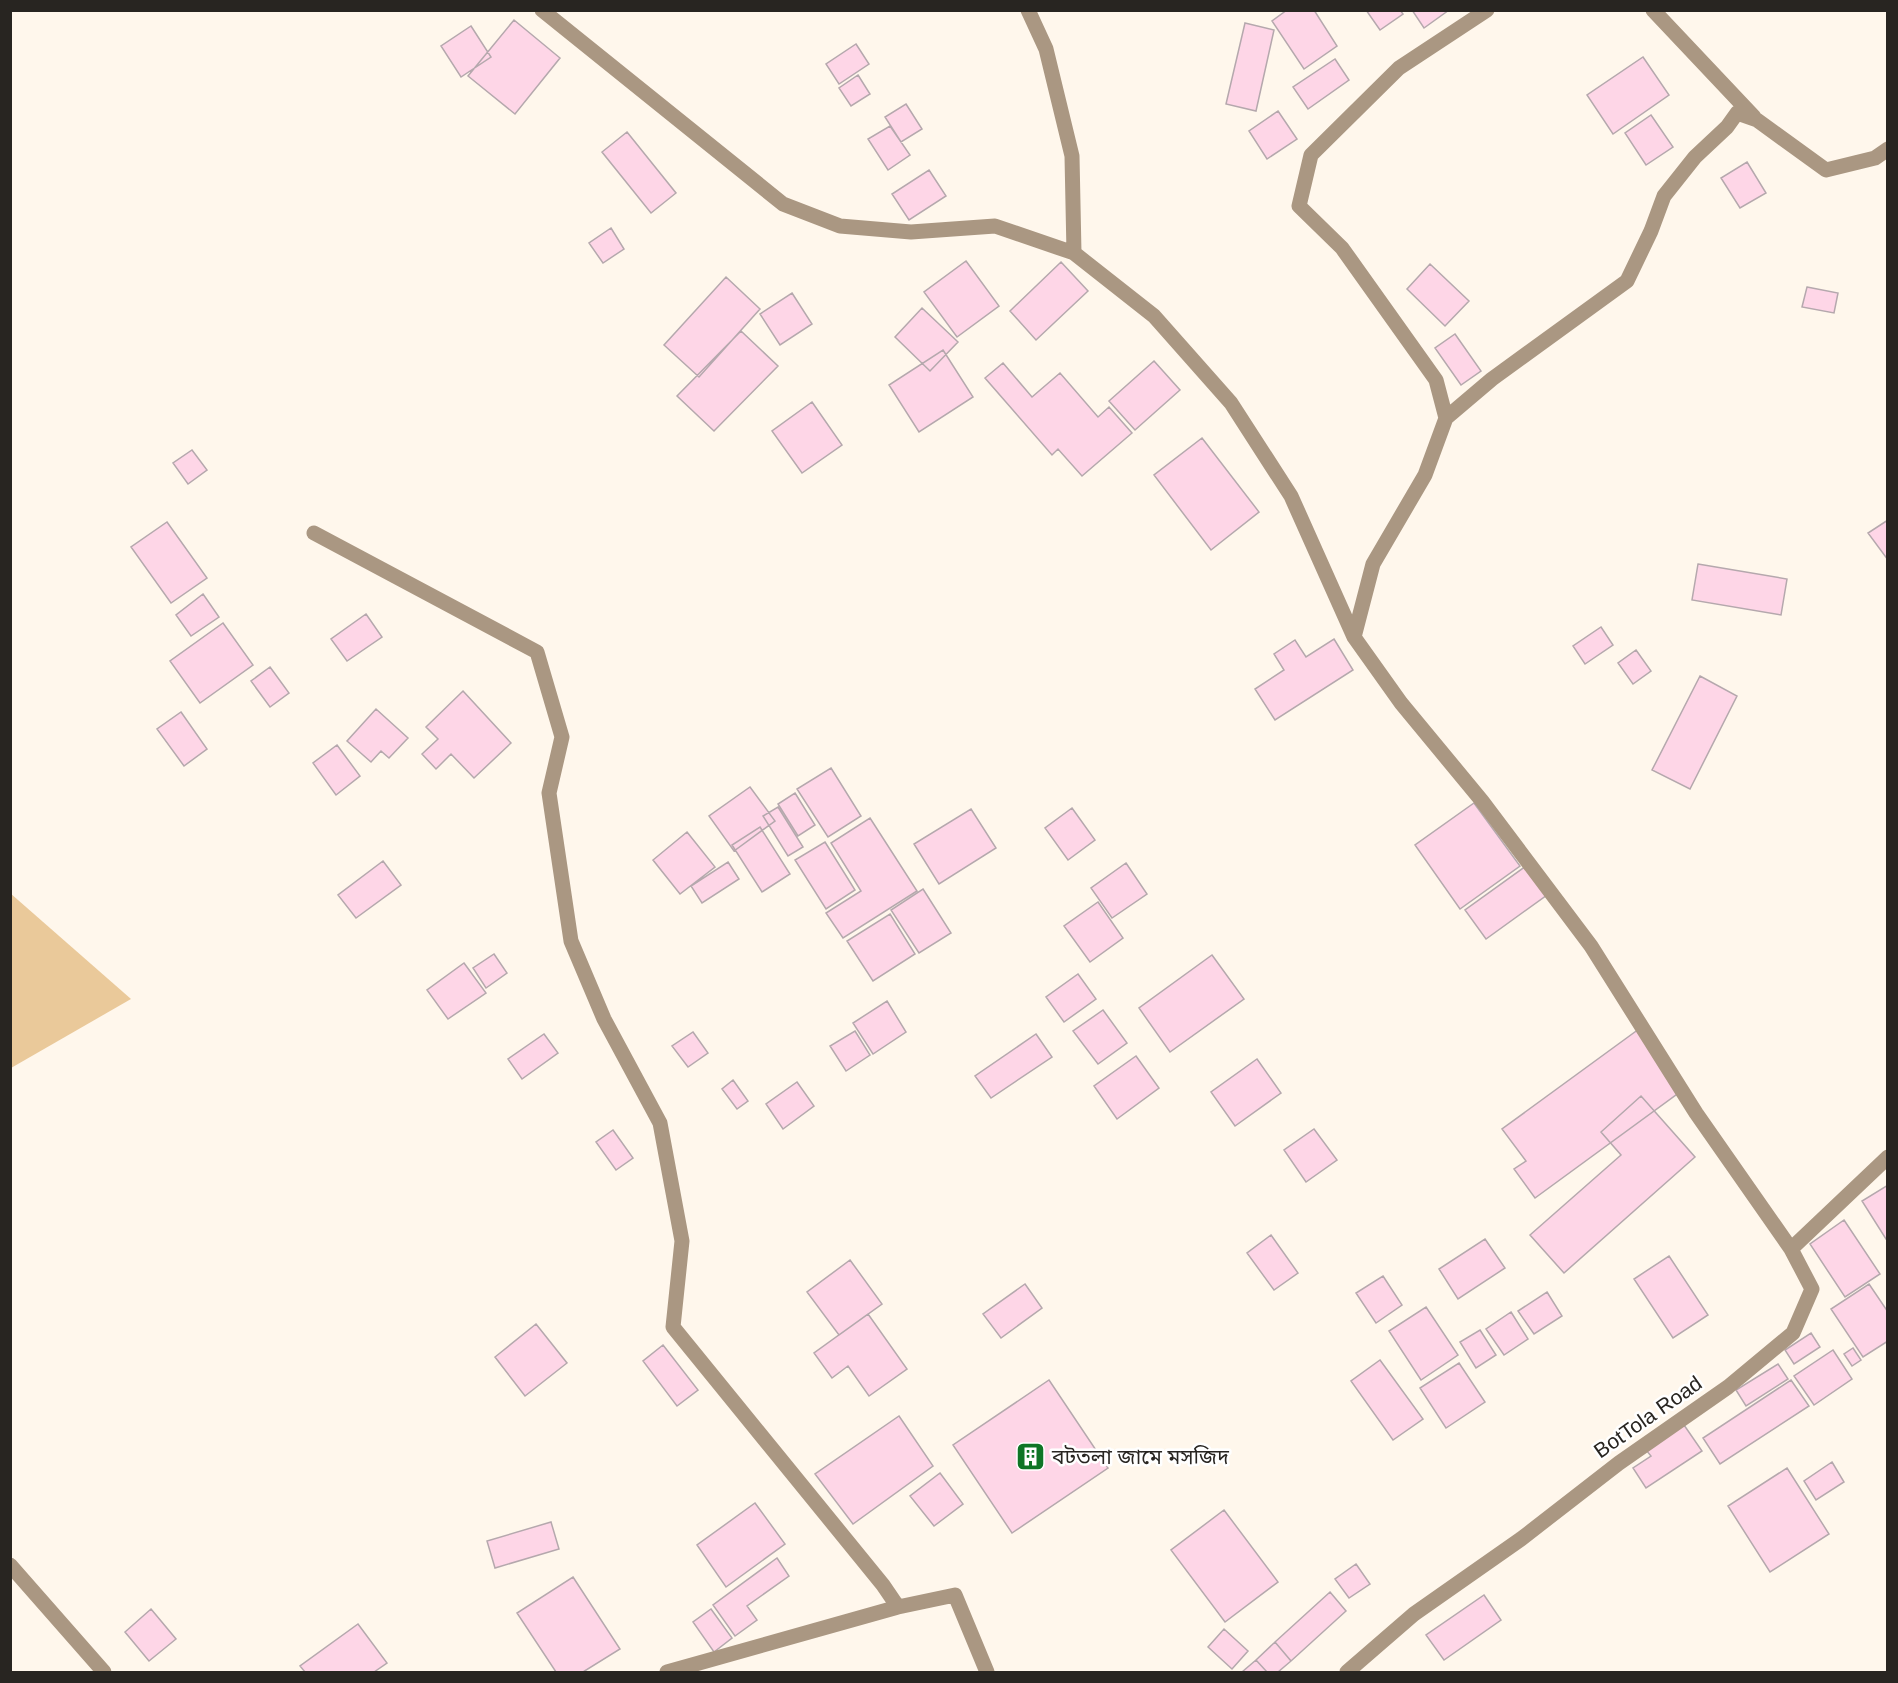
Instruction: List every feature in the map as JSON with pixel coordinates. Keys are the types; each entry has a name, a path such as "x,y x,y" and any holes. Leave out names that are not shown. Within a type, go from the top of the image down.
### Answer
{"street":[{"path":"542,10 783,204 840,226 911,232 995,226 1074,253 1154,316 1231,403 1291,496 1354,637 1401,703 1482,801 1591,946 1696,1113 1791,1249 1887,1157"},
{"path":"1028,10 1046,49 1072,156 1074,253"},
{"path":"1446,418 1436,380 1342,248 1299,206 1311,155 1399,68 1487,10"},
{"path":"1653,10 1757,120 1826,170 1875,158 1887,149"},
{"path":"1354,637 1373,564 1425,475 1446,418 1492,379 1627,280 1664,196 1695,157 1737,113 1757,120"},
{"path":"314,533 537,652 562,737 549,793 571,941 604,1019 660,1123 682,1241 674,1327 883,1585 898,1607"},
{"name":"BotTola Road","path":"1347,1672 1414,1614 1521,1539 1619,1463 1728,1387 1793,1333 1812,1289 1791,1249"},
{"path":"10,1565 104,1672"},
{"path":"667,1672 898,1607 955,1594 987,1672"}],"shaded area":[{"path":"10,893 131,999 11,1068 10,1068"}],"building":[{"path":"1287,10 1314,10 1337,46 1304,69 1272,21"},
{"path":"1366,10 1400,10 1403,14 1380,30"},
{"path":"1412,10 1449,10 1424,28"},
{"path":"514,20 560,58 515,114 468,76"},
{"path":"1245,23 1274,30 1256,111 1226,104"},
{"path":"471,26 491,57 461,77 441,46"},
{"path":"856,44 869,64 839,84 826,64"},
{"path":"1643,57 1669,95 1613,134 1587,95"},
{"path":"1335,59 1349,80 1308,109 1293,87"},
{"path":"858,75 870,94 851,106 839,88"},
{"path":"906,104 922,129 901,142 885,117"},
{"path":"1278,111 1297,139 1267,159 1249,131"},
{"path":"1651,115 1673,147 1646,165 1625,133"},
{"path":"890,126 910,155 888,170 868,139"},
{"path":"627,132 676,193 651,213 602,152"},
{"path":"1747,162 1766,193 1740,208 1721,178"},
{"path":"929,170 946,196 909,220 892,194"},
{"path":"611,228 624,249 603,263 589,243"},
{"path":"966,261 999,306 957,337 924,292"},
{"path":"1061,262 1088,291 1036,340 1010,311"},
{"path":"1430,264 1469,301 1445,326 1407,289"},
{"path":"726,277 760,309 699,377 664,345"},
{"path":"1807,287 1838,293 1834,313 1802,307"},
{"path":"792,293 812,324 780,345 760,314"},
{"path":"922,308 958,342 930,371 895,337"},
{"path":"741,331 778,366 714,431 677,396"},
{"path":"1455,334 1481,371 1461,385 1435,348"},
{"path":"943,350 973,397 919,432 889,385"},
{"path":"1154,361 1180,390 1135,430 1109,401"},
{"path":"1003,363 1032,397 1060,373 1098,417 1109,407 1132,433 1082,476 1058,449 1052,455 985,378"},
{"path":"812,402 842,445 802,473 772,431"},
{"path":"1202,438 1259,512 1211,550 1154,475"},
{"path":"192,450 207,470 188,484 173,463"},
{"path":"1888,520 1888,560 1868,533"},
{"path":"167,522 207,578 171,603 131,547"},
{"path":"1698,564 1787,579 1781,615 1692,600"},
{"path":"203,594 219,617 191,636 176,615"},
{"path":"366,614 382,637 347,661 331,639"},
{"path":"223,623 253,665 200,703 170,661"},
{"path":"1601,627 1613,645 1585,664 1573,646"},
{"path":"1334,639 1353,670 1275,720 1255,689 1284,670 1274,654 1295,640 1306,657"},
{"path":"1636,650 1651,671 1633,684 1618,663"},
{"path":"270,667 289,693 270,707 251,681"},
{"path":"1700,676 1737,696 1690,789 1652,770"},
{"path":"463,691 511,743 474,778 451,754 436,769 422,754 438,739 426,727"},
{"path":"376,709 408,738 389,758 381,751 371,762 347,741"},
{"path":"181,712 207,749 184,766 157,729"},
{"path":"337,745 360,776 336,795 313,763"},
{"path":"831,768 861,816 828,837 797,789"},
{"path":"750,787 775,821 734,851 709,816"},
{"path":"795,793 815,825 798,836 778,804"},
{"path":"1474,803 1520,866 1460,909 1415,845"},
{"path":"778,807 803,847 788,856 763,816"},
{"path":"1072,808 1095,840 1068,860 1045,828"},
{"path":"971,809 996,848 939,884 914,844"},
{"path":"870,818 917,891 843,938 826,913 861,891 831,843"},
{"path":"760,827 790,874 762,892 732,845"},
{"path":"687,832 715,867 680,894 653,860"},
{"path":"825,842 855,890 826,909 795,860"},
{"path":"383,861 401,885 356,918 338,895"},
{"path":"728,862 739,879 702,903 691,886"},
{"path":"1126,863 1147,894 1112,918 1091,888"},
{"path":"1526,866 1547,895 1486,939 1465,910"},
{"path":"923,889 951,933 919,953 891,910"},
{"path":"1098,902 1123,938 1090,962 1064,926"},
{"path":"890,914 915,954 873,981 847,941"},
{"path":"494,954 507,973 486,988 473,968"},
{"path":"1212,955 1244,999 1170,1052 1139,1008"},
{"path":"464,963 486,993 448,1019 427,990"},
{"path":"1078,974 1096,999 1064,1022 1046,997"},
{"path":"887,1001 906,1032 873,1054 853,1023"},
{"path":"1103,1010 1127,1043 1098,1064 1073,1031"},
{"path":"1639,1029 1684,1089 1535,1198 1514,1169 1526,1161 1502,1129"},
{"path":"855,1031 870,1055 846,1071 830,1046"},
{"path":"693,1032 708,1053 688,1067 672,1046"},
{"path":"544,1034 558,1053 522,1079 508,1059"},
{"path":"1036,1034 1052,1057 991,1098 975,1076"},
{"path":"1136,1056 1159,1088 1117,1119 1094,1086"},
{"path":"1257,1059 1281,1093 1235,1126 1211,1092"},
{"path":"733,1080 748,1101 737,1109 722,1089"},
{"path":"797,1082 814,1106 783,1129 766,1104"},
{"path":"1641,1096 1695,1157 1564,1273 1530,1235 1621,1155 1601,1132"},
{"path":"1314,1129 1337,1160 1306,1182 1284,1150"},
{"path":"613,1130 633,1158 616,1170 596,1142"},
{"path":"1888,1185 1888,1238 1886,1239 1862,1201"},
{"path":"1844,1220 1880,1274 1845,1297 1810,1244"},
{"path":"1271,1235 1298,1273 1274,1290 1247,1253"},
{"path":"1485,1239 1505,1268 1458,1299 1439,1269"},
{"path":"1669,1256 1708,1315 1673,1338 1634,1279"},
{"path":"850,1260 882,1304 839,1335 807,1292"},
{"path":"1383,1276 1402,1305 1376,1323 1356,1293"},
{"path":"1025,1284 1042,1308 1001,1338 983,1314"},
{"path":"1869,1284 1888,1312 1888,1341 1863,1357 1831,1309"},
{"path":"1547,1292 1562,1316 1534,1334 1518,1311"},
{"path":"1426,1307 1458,1355 1421,1380 1389,1331"},
{"path":"1511,1312 1528,1339 1504,1355 1486,1329"},
{"path":"868,1314 907,1369 869,1396 848,1366 832,1378 814,1353"},
{"path":"536,1324 567,1363 525,1396 495,1357"},
{"path":"1480,1330 1496,1355 1476,1368 1460,1342"},
{"path":"1811,1333 1820,1347 1794,1364 1785,1350"},
{"path":"663,1345 698,1390 677,1406 643,1361"},
{"path":"1853,1348 1861,1360 1852,1366 1844,1354"},
{"path":"1833,1350 1852,1379 1814,1405 1794,1376"},
{"path":"1380,1360 1423,1419 1393,1440 1351,1381"},
{"path":"1459,1363 1485,1402 1446,1428 1420,1388"},
{"path":"1778,1364 1788,1379 1746,1406 1736,1390"},
{"name":"বটতলা জামে মসজিদ","path":"1049,1380 1108,1468 1012,1533 953,1445"},
{"path":"1791,1380 1809,1406 1720,1464 1703,1438"},
{"path":"899,1416 933,1466 853,1524 815,1474"},
{"path":"1684,1425 1702,1451 1646,1488 1633,1468 1651,1456 1646,1450"},
{"path":"1832,1462 1844,1482 1816,1500 1804,1481"},
{"path":"1787,1468 1829,1534 1770,1572 1728,1506"},
{"path":"940,1473 963,1504 934,1526 910,1496"},
{"path":"755,1503 785,1544 726,1587 697,1545"},
{"path":"1224,1510 1278,1582 1225,1622 1171,1550"},
{"path":"551,1522 559,1549 495,1568 487,1541"},
{"path":"777,1558 789,1576 747,1606 757,1620 735,1636 713,1605"},
{"path":"1356,1564 1370,1584 1349,1598 1335,1579"},
{"path":"573,1577 620,1649 583,1672 556,1672 517,1613"},
{"path":"1330,1592 1346,1611 1291,1661 1275,1642"},
{"path":"1484,1595 1501,1620 1444,1660 1426,1635"},
{"path":"151,1609 176,1639 149,1661 125,1632"},
{"path":"711,1609 732,1638 714,1652 693,1622"},
{"path":"358,1624 387,1663 374,1672 305,1672 300,1666"},
{"path":"1224,1629 1248,1651 1232,1669 1208,1647"},
{"path":"1275,1642 1291,1661 1278,1672 1267,1672 1256,1660"},
{"path":"1256,1660 1267,1672 1242,1672"}],"place":[{"name":"বটতলা জামে মসজিদ","path":"1031,1457"}]}
